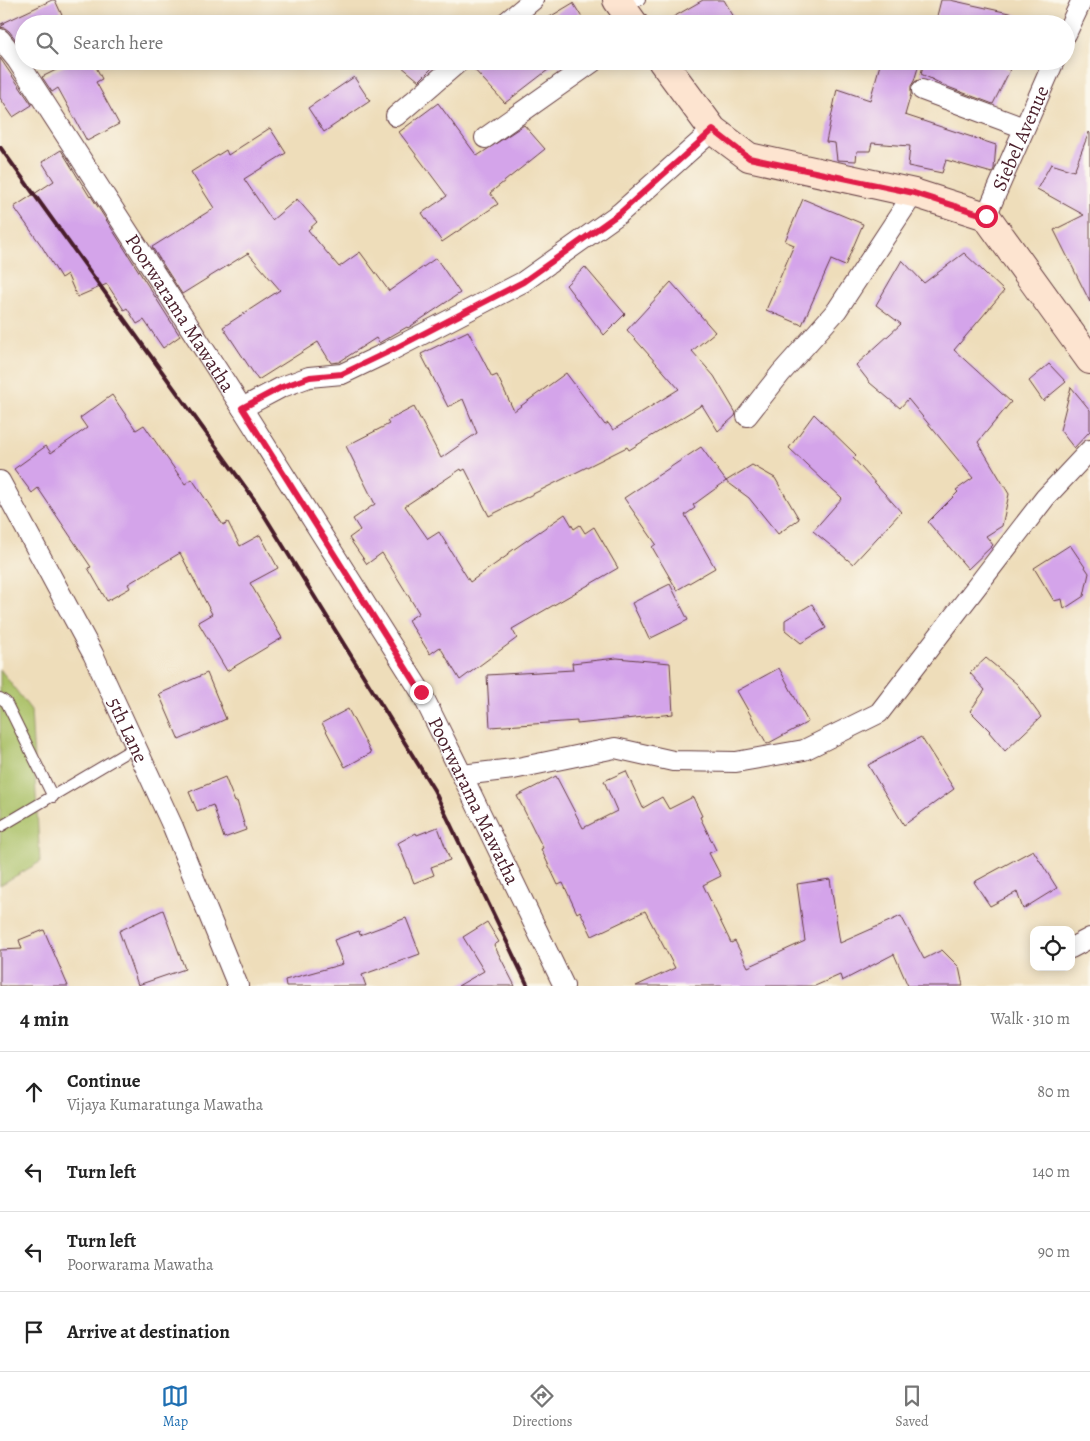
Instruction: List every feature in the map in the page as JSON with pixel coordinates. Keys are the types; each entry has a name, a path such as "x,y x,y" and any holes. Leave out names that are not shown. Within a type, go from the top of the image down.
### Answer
{"main road":[{"path":"669,70 713,130 749,158 914,193 986,216 1090,360"}],"street":[{"path":"515,15 533,0"},
{"path":"1075,15 1082,0"},
{"path":"1086,0 1090,2"},
{"name":"Poorwarama Mawatha","path":"0,39 15,58"},
{"name":"Poorwarama Mawatha","path":"23,70 242,408 421,692 564,986"},
{"path":"396,116 450,70"},
{"path":"485,138 581,70"},
{"name":"Siebel Avenue","path":"986,216 1050,70"},
{"path":"922,90 1024,128"},
{"path":"242,408 282,387 310,377 342,374 523,282 620,213 713,130"},
{"path":"747,416 781,373 837,310 914,193"},
{"path":"462,775 513,769 616,748 673,761 736,762 804,750 878,713 1045,498 1090,450"},
{"name":"5th Lane","path":"0,481 93,654 173,827 238,986"},
{"path":"1075,946 1090,938"}],"lane":[{"path":"0,698 6,702 53,797"},
{"path":"0,827 136,746"}],"green space":[{"path":"0,669 31,710 40,862 0,885"}],"building":[{"path":"55,0 62,15 20,15"},
{"path":"703,0 724,0 733,15 677,15"},
{"path":"941,0 950,0 1018,15 937,15"},
{"path":"573,3 580,15 553,15"},
{"path":"15,17 15,39 9,31 0,27 5,24 1,24"},
{"path":"0,58 32,105 13,117 0,98"},
{"path":"56,70 98,70 102,79 96,82 119,124 87,141 58,88 52,92 42,77"},
{"path":"406,70 430,70 419,81"},
{"path":"475,70 548,70 505,103"},
{"path":"878,70 917,70 911,86 911,94 905,115 996,145 992,173 946,160 942,173 908,166 910,146 872,143 870,151 857,151 856,161 837,160 835,143 826,142 837,89 870,100"},
{"path":"922,70 1010,70 993,104 948,87 921,74"},
{"path":"354,77 370,101 324,132 308,108"},
{"path":"438,103 477,156 524,125 545,149 490,193 498,204 442,242 422,213 447,196 399,132"},
{"path":"270,128 286,153 244,179 272,220 297,199 317,222 308,230 339,267 360,252 389,291 436,258 460,293 408,328 379,343 376,338 339,362 331,363 318,342 258,380 223,327 280,290 248,253 182,294 152,247 214,208 191,172 226,150 228,155"},
{"path":"1089,132 1090,302 1054,230 1084,215 1037,189 1051,164 1074,171"},
{"path":"61,150 180,336 163,348 144,320 137,324 127,308 124,310 107,284 77,297 67,274 61,278 41,245 14,207 54,181 42,162"},
{"path":"803,199 863,224 845,266 831,260 802,325 766,310 794,245 785,241"},
{"path":"964,253 1004,291 954,350 1011,402 978,442 1009,494 1002,526 986,536 993,545 968,569 928,522 958,492 956,490 973,478 908,399 900,408 870,383 856,365 901,324 876,305 902,260 924,283"},
{"path":"585,267 625,314 604,335 566,285"},
{"path":"671,282 715,332 692,351 714,376 736,413 718,431 702,405 629,450 627,447 489,516 465,469 462,471 461,469 405,506 428,539 439,532 470,582 565,514 574,529 580,525 585,533 594,527 618,568 512,629 517,638 460,680 440,647 430,654 408,620 419,613 382,553 367,564 349,538 360,530 353,519 375,504 346,446 389,424 387,421 414,407 441,458 477,433 463,399 448,407 421,354 468,331 492,377 497,375 514,411 566,373 605,425 608,423 613,430 679,389 627,330"},
{"path":"1049,364 1066,382 1043,401 1029,381"},
{"path":"1071,387 1090,410 1090,431 1074,448 1060,430"},
{"path":"112,395 136,430 144,425 185,484 192,479 223,525 228,522 240,546 260,535 278,568 250,583 282,638 227,671 198,622 212,614 180,553 128,584 130,588 107,601 88,568 91,567 38,488 32,493 14,469 46,446 51,453 87,428 80,418"},
{"path":"814,414 856,455 853,458 901,512 853,564 813,531 842,498 789,448"},
{"path":"701,447 726,481 693,505 695,508 685,515 715,568 677,590 652,547 656,544 624,498"},
{"path":"752,465 775,478 799,519 778,534 749,498 726,481"},
{"path":"1070,545 1089,573 1084,596 1064,609 1062,599 1054,601 1034,568"},
{"path":"670,584 688,620 649,639 632,603"},
{"path":"812,604 826,628 801,643 785,630 785,620"},
{"path":"617,658 670,663 673,714 577,724 577,721 490,727 487,675 573,670 572,663"},
{"path":"986,658 1017,684 1041,717 1005,751 990,731 970,711 985,690 970,673"},
{"path":"779,668 808,722 767,744 737,691"},
{"path":"207,673 226,719 179,740 159,694"},
{"path":"348,709 371,753 345,767 322,723"},
{"path":"921,737 954,789 904,825 868,765"},
{"path":"626,771 643,808 662,797 669,809 693,797 702,816 700,817 716,850 709,853 721,876 703,885 731,943 735,941 748,967 805,941 797,884 830,879 840,943 901,916 924,959 942,950 959,967 963,986 908,986 894,954 842,981 840,975 815,986 636,986 675,968 645,911 592,936 580,911 577,913 563,883 558,885 541,849 543,848 517,796 556,776 583,828 617,811 604,781"},
{"path":"225,777 235,802 237,801 246,830 224,838 213,805 197,811 189,792"},
{"path":"438,827 450,860 431,867 434,875 414,883 398,843 416,833 417,835"},
{"path":"1033,850 1057,888 1023,909 1017,892 990,906 974,882"},
{"path":"163,910 185,969 138,985 119,931"},
{"path":"406,918 420,954 362,975 366,986 286,986 285,980 343,964 334,940 359,931 360,935"},
{"path":"487,922 499,942 494,945 515,986 458,986 484,971 463,937"},
{"path":"44,930 68,986 0,986 0,950 22,949 19,940"}],"railway":[{"path":"0,147 256,502 434,790 528,986"}],"route":[{"path":"421,692 242,408 282,387 310,377 342,374 523,282 620,213 713,130 749,158 914,193 986,216"}]}
